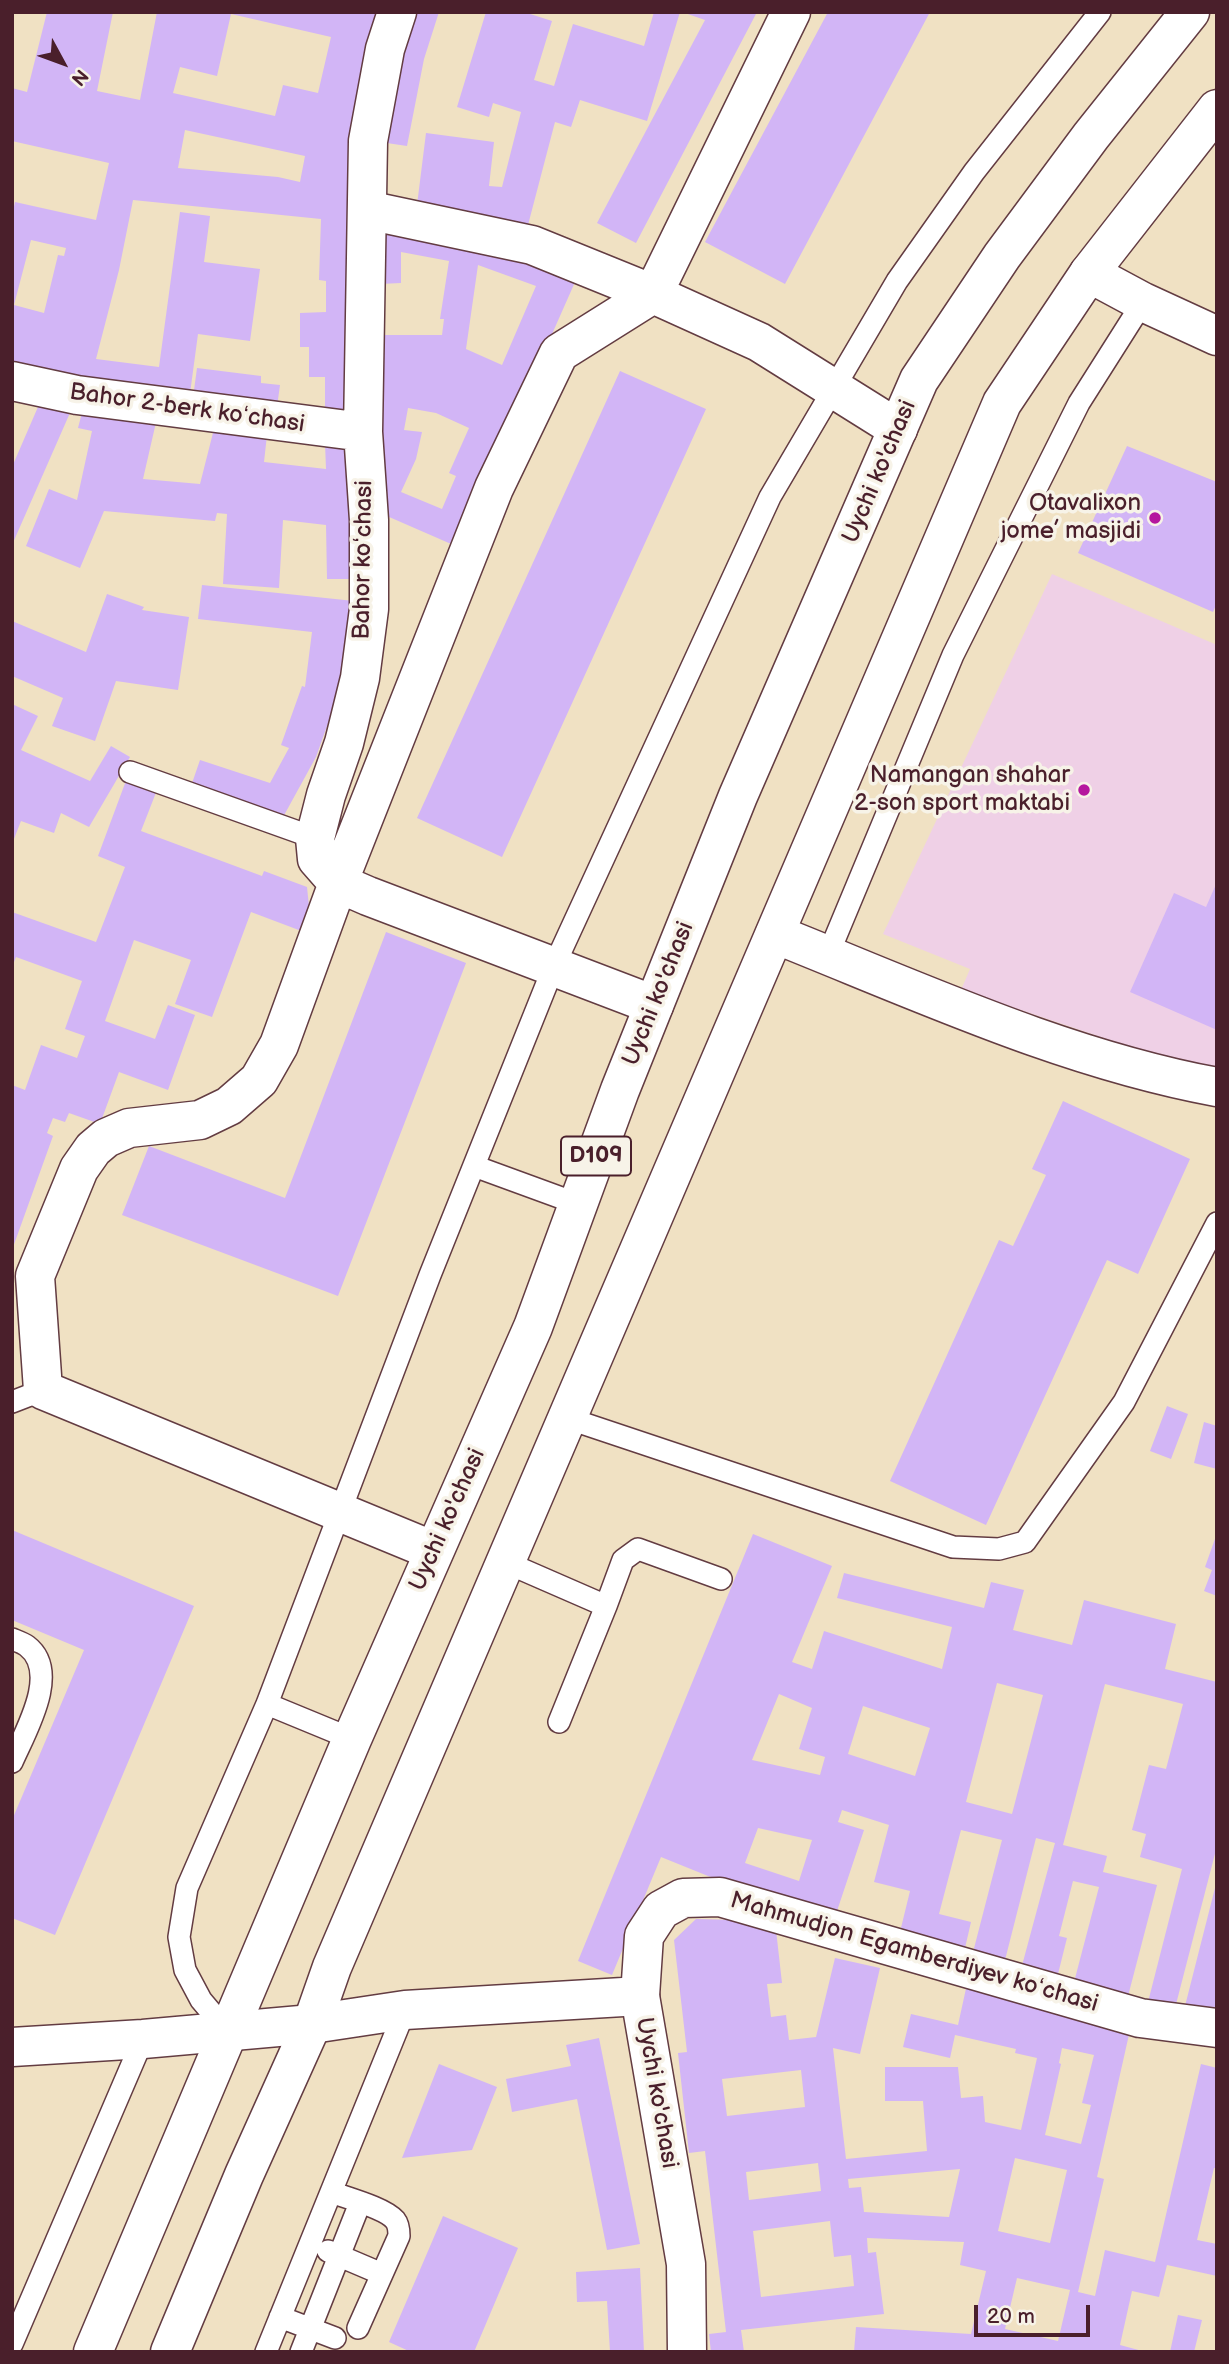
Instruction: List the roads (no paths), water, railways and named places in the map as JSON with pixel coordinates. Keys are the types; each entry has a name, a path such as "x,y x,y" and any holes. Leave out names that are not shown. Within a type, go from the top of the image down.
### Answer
{"street":[{"name":"Bahor koʻchasi","path":"315,838 344,743 360,678 369,609 369,520 363,432 369,141 385,50 397,12"},
{"path":"434,1551 339,1512 27,1396 24,1272 79,1169 93,1149 106,1138 129,1128 200,1120 229,1106 259,1080 279,1045 338,883 494,488 559,353 653,294 792,12"},
{"name":"Uychi ko'chasi","path":"93,2352 352,1739 533,1327 654,1004 738,796 919,380 1002,256 1091,136 1190,12"},
{"path":"170,2352 244,2175 312,2024 332,1967 1002,403 1089,273 1217,109"},
{"path":"367,210 532,245 653,294 759,342 898,429"},
{"path":"1089,273 1143,302 1217,336"},
{"name":"Bahor 2-berk koʻchasi","path":"12,381 90,397 363,432"},
{"path":"315,838 317,859 338,883 654,1004"},
{"path":"775,934 997,1023 1102,1057 1192,1083 1217,1087"},
{"name":"Mahmudjon Egamberdiyev koʻchasi","path":"640,1996 644,1936 661,1910 683,1898 720,1897 1140,2018 1217,2028"},
{"name":"Uychi ko'chasi","path":"228,2032 312,2024 405,2010 640,1996 686,2264 687,2352"},
{"path":"12,2047 228,2032"}],"lane":[{"path":"228,2032 201,2000 185,1970 179,1937 187,1888 267,1704 339,1512 554,966 770,497 897,281 974,172 1100,12"},
{"path":"828,955 954,655 1079,403 1143,302"},
{"path":"130,772 315,838"},
{"path":"474,1166 578,1204"},
{"path":"567,1418 953,1547 999,1549 1025,1542 1124,1402 1217,1223"},
{"path":"559,1722 623,1560 638,1549 721,1579"},
{"path":"505,1563 606,1606"},
{"path":"12,1639 27,1646 38,1659 43,1679 38,1700 12,1762"},
{"path":"267,1704 352,1739"},
{"path":"266,2352 405,2010"},
{"path":"12,2344 143,2039"},
{"path":"331,2192 395,2220 399,2228 399,2236 358,2328"},
{"path":"301,2352 360,2203"},
{"path":"310,2244 382,2274"},
{"path":"281,2317 335,2338"}],"place":[{"name":"Otavalixon jome’ masjidi","path":"1155,518"},
{"name":"Namangan shahar 2-son sport maktabi","path":"1084,790"}]}
